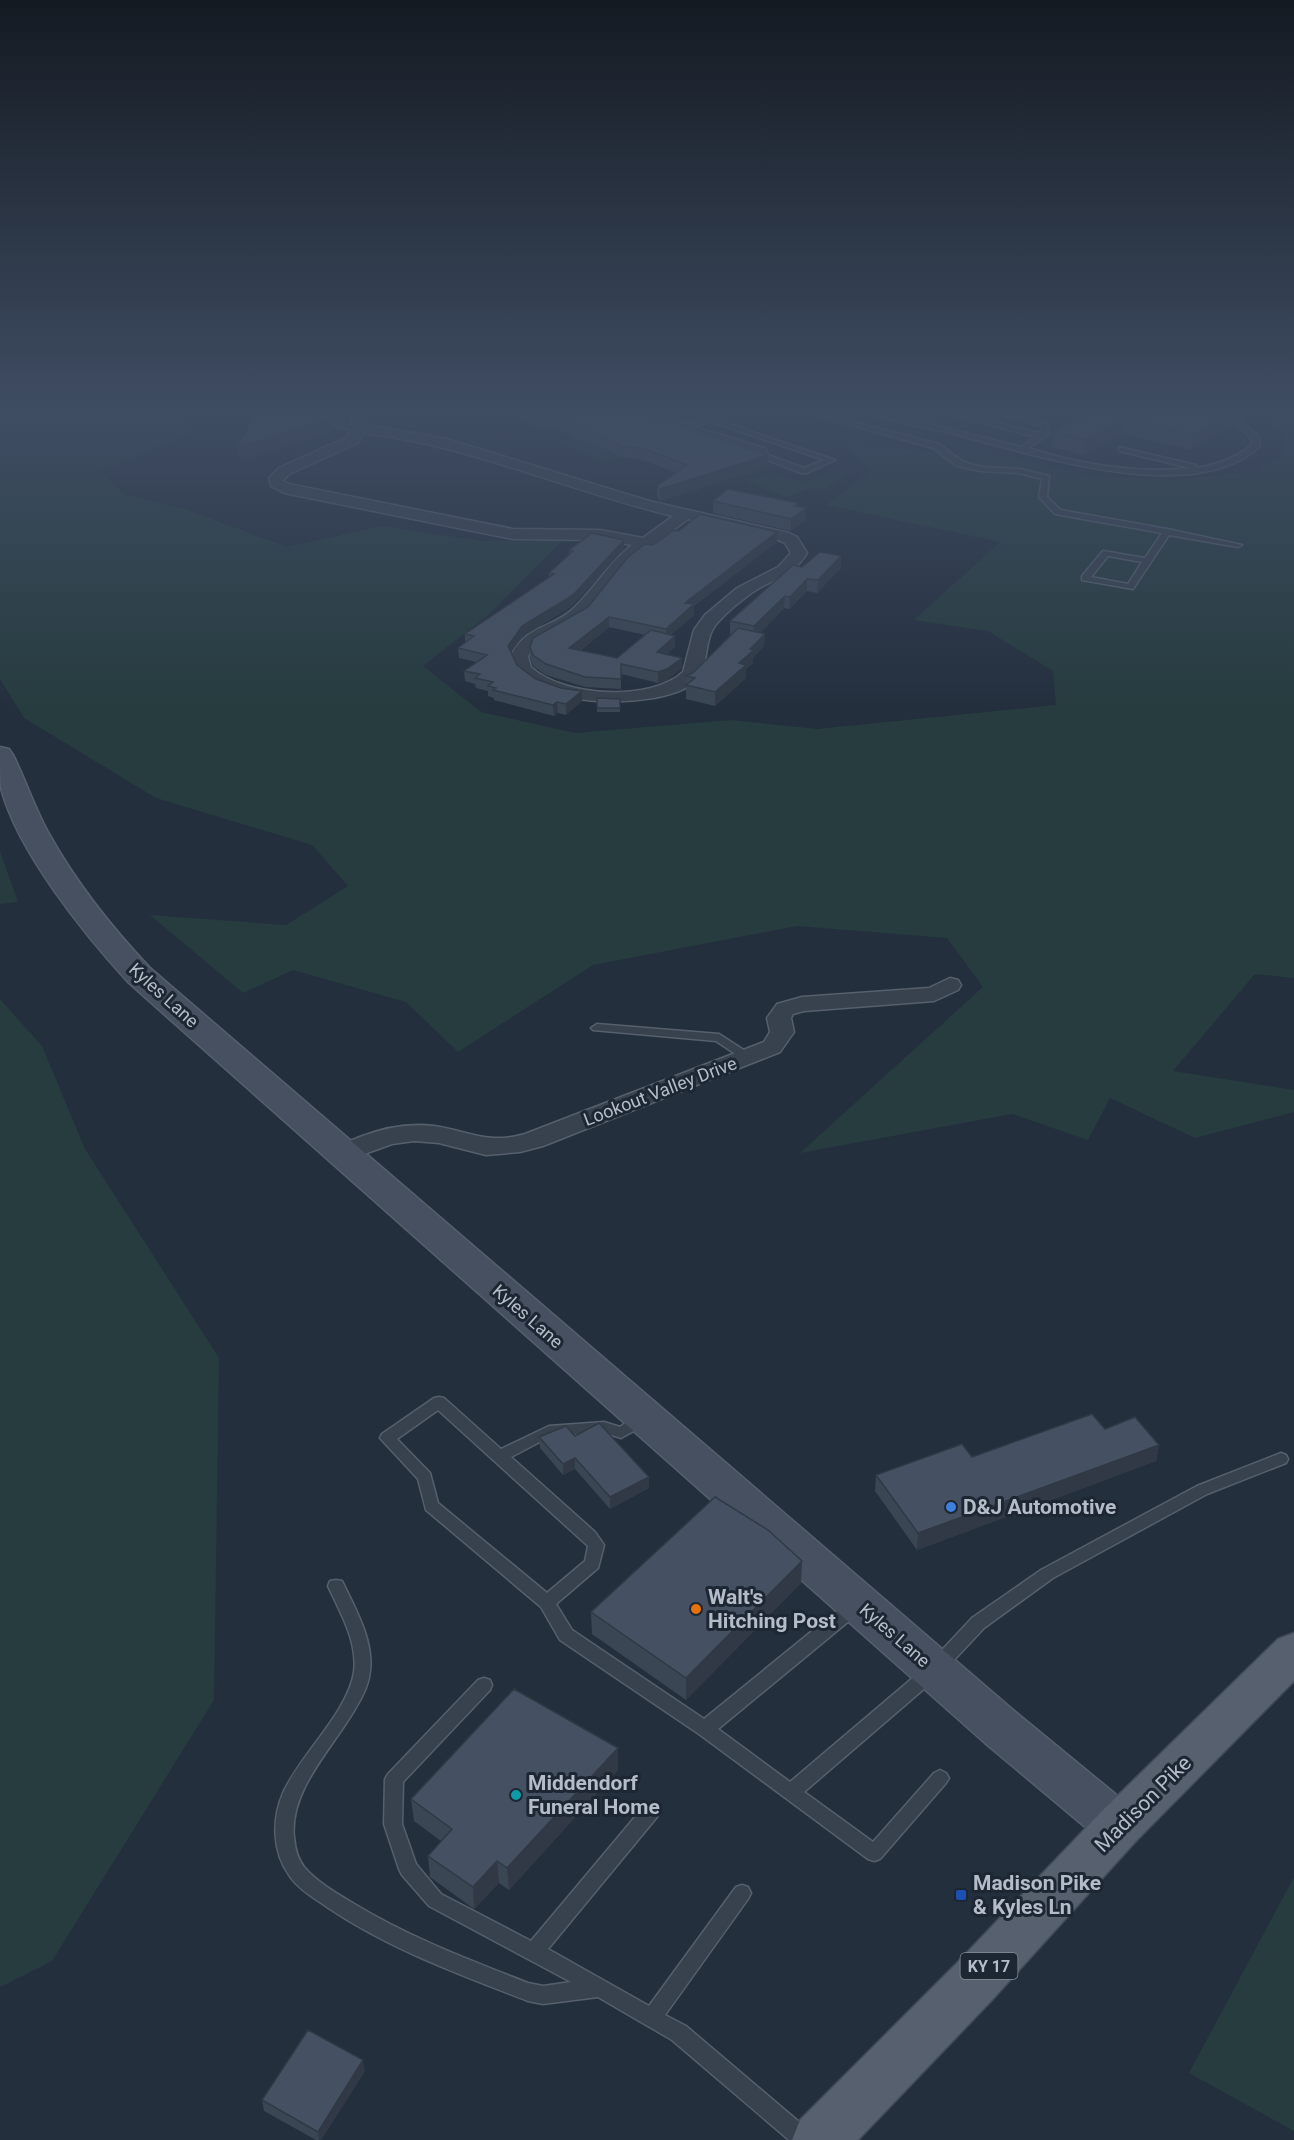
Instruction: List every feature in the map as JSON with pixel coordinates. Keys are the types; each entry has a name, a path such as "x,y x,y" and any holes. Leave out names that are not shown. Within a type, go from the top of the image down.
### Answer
{"main road":[{"name":"Kyles Lane","path":"0,755 24,811 61,879 119,954 140,976 934,1670 1119,1826"},
{"name":"Madison Pike","path":"820,2140 974,1982 1119,1826 1294,1652"}],"street":[{"path":"385,509 502,533 532,536 600,535 646,543"},
{"path":"660,509 686,514 783,536 791,540 799,553 795,563 748,588 705,625 697,663 690,676 659,691 605,696 558,687 537,679 522,669 519,657 525,644 580,612 596,596 609,573 686,514"},
{"name":"Lookout Valley Drive","path":"345,1153 376,1139 405,1133 446,1136 479,1146 507,1147 534,1140 772,1047 782,1032 779,1018 785,1009 802,1004 934,994 950,985"}],"lane":[{"path":"1055,509 1058,512 1238,545"},
{"path":"1148,561 1106,553 1085,578 1130,587 1148,561 1167,531"},
{"path":"597,1028 719,1038 747,1056"},
{"path":"547,1602 592,1564 596,1545 439,1402 387,1438 425,1477 431,1506 547,1602 566,1635 705,1729 874,1853 940,1778"},
{"path":"500,1456 549,1431 604,1427 621,1433 645,1417"},
{"path":"791,1792 934,1670 978,1623 1047,1574 1202,1490 1281,1459"},
{"path":"336,1586 362,1652 362,1672 353,1697 291,1795 284,1836 295,1870 312,1887 394,1938 528,1992 543,1995 599,1988"},
{"path":"705,1729 858,1603"},
{"path":"484,1685 394,1779 393,1824 408,1869 435,1900 680,2033 805,2140"},
{"path":"534,1952 651,1811"},
{"path":"652,2018 742,1893"}],"green space":[{"path":"0,509 184,509 287,547 381,526 483,541 562,541 488,615 423,666 481,712 575,733 731,720 817,729 1056,705 1053,671 988,631 914,620 1000,542 845,509 1294,509 1294,978 1255,974 1173,1071 1294,1090 1294,1112 1195,1138 1110,1098 1088,1140 1012,1114 800,1153 983,987 947,938 797,926 593,965 458,1052 406,1002 293,970 243,993 150,915 286,925 348,886 312,845 156,798 24,718 0,679"},
{"path":"0,851 18,902 0,904"},
{"path":"0,999 42,1046 85,1149 219,1358 214,1700 52,1961 0,1987"},
{"path":"1294,1877 1294,2131 1189,2073"}],"building":[{"path":"747,509 805,509 791,519"},
{"path":"700,514 777,532 685,603 694,604 666,629 609,617 569,648 617,658 651,630 675,636 657,652 682,658 667,669 658,672 621,664 621,679 585,677 546,664 533,655 530,647 533,638 588,607 628,557 645,544 653,545 674,530 679,531"},
{"path":"592,533 624,540 573,595 522,626 508,646 517,665 536,679 561,688 582,691 566,704 557,702 553,705 493,690 496,688 488,686 493,682 475,678 480,674 464,671 487,655 458,648 474,636 465,634 554,574 549,573 573,551 569,550"},
{"path":"820,552 841,556 818,580 807,579 790,597 785,596 754,626 730,621 793,565 802,567"},
{"path":"738,628 765,634 750,649 754,650 739,663 746,665 715,692 686,685 695,678 686,676 694,672"},
{"path":"597,698 620,699 620,708 597,708"},
{"path":"1092,1414 1105,1429 1135,1417 1159,1445 918,1533 876,1475 962,1444 972,1457"},
{"path":"599,1423 649,1477 610,1497 575,1458 563,1464 539,1437 566,1426 575,1436"},
{"name":"Walt's Hitching Post","path":"715,1497 768,1530 802,1561 686,1678 591,1612"},
{"name":"Middendorf Funeral Home","path":"514,1689 618,1748 507,1868 497,1861 473,1887 428,1856 452,1829 411,1799"},
{"path":"308,2030 363,2060 318,2132 262,2100"}],"place":[{"name":"D&J Automotive","path":"951,1507"},
{"name":"Walt's Hitching Post","path":"696,1609"},
{"name":"Middendorf Funeral Home","path":"516,1795"},
{"name":"Madison Pike & Kyles Ln","path":"961,1895"}]}
